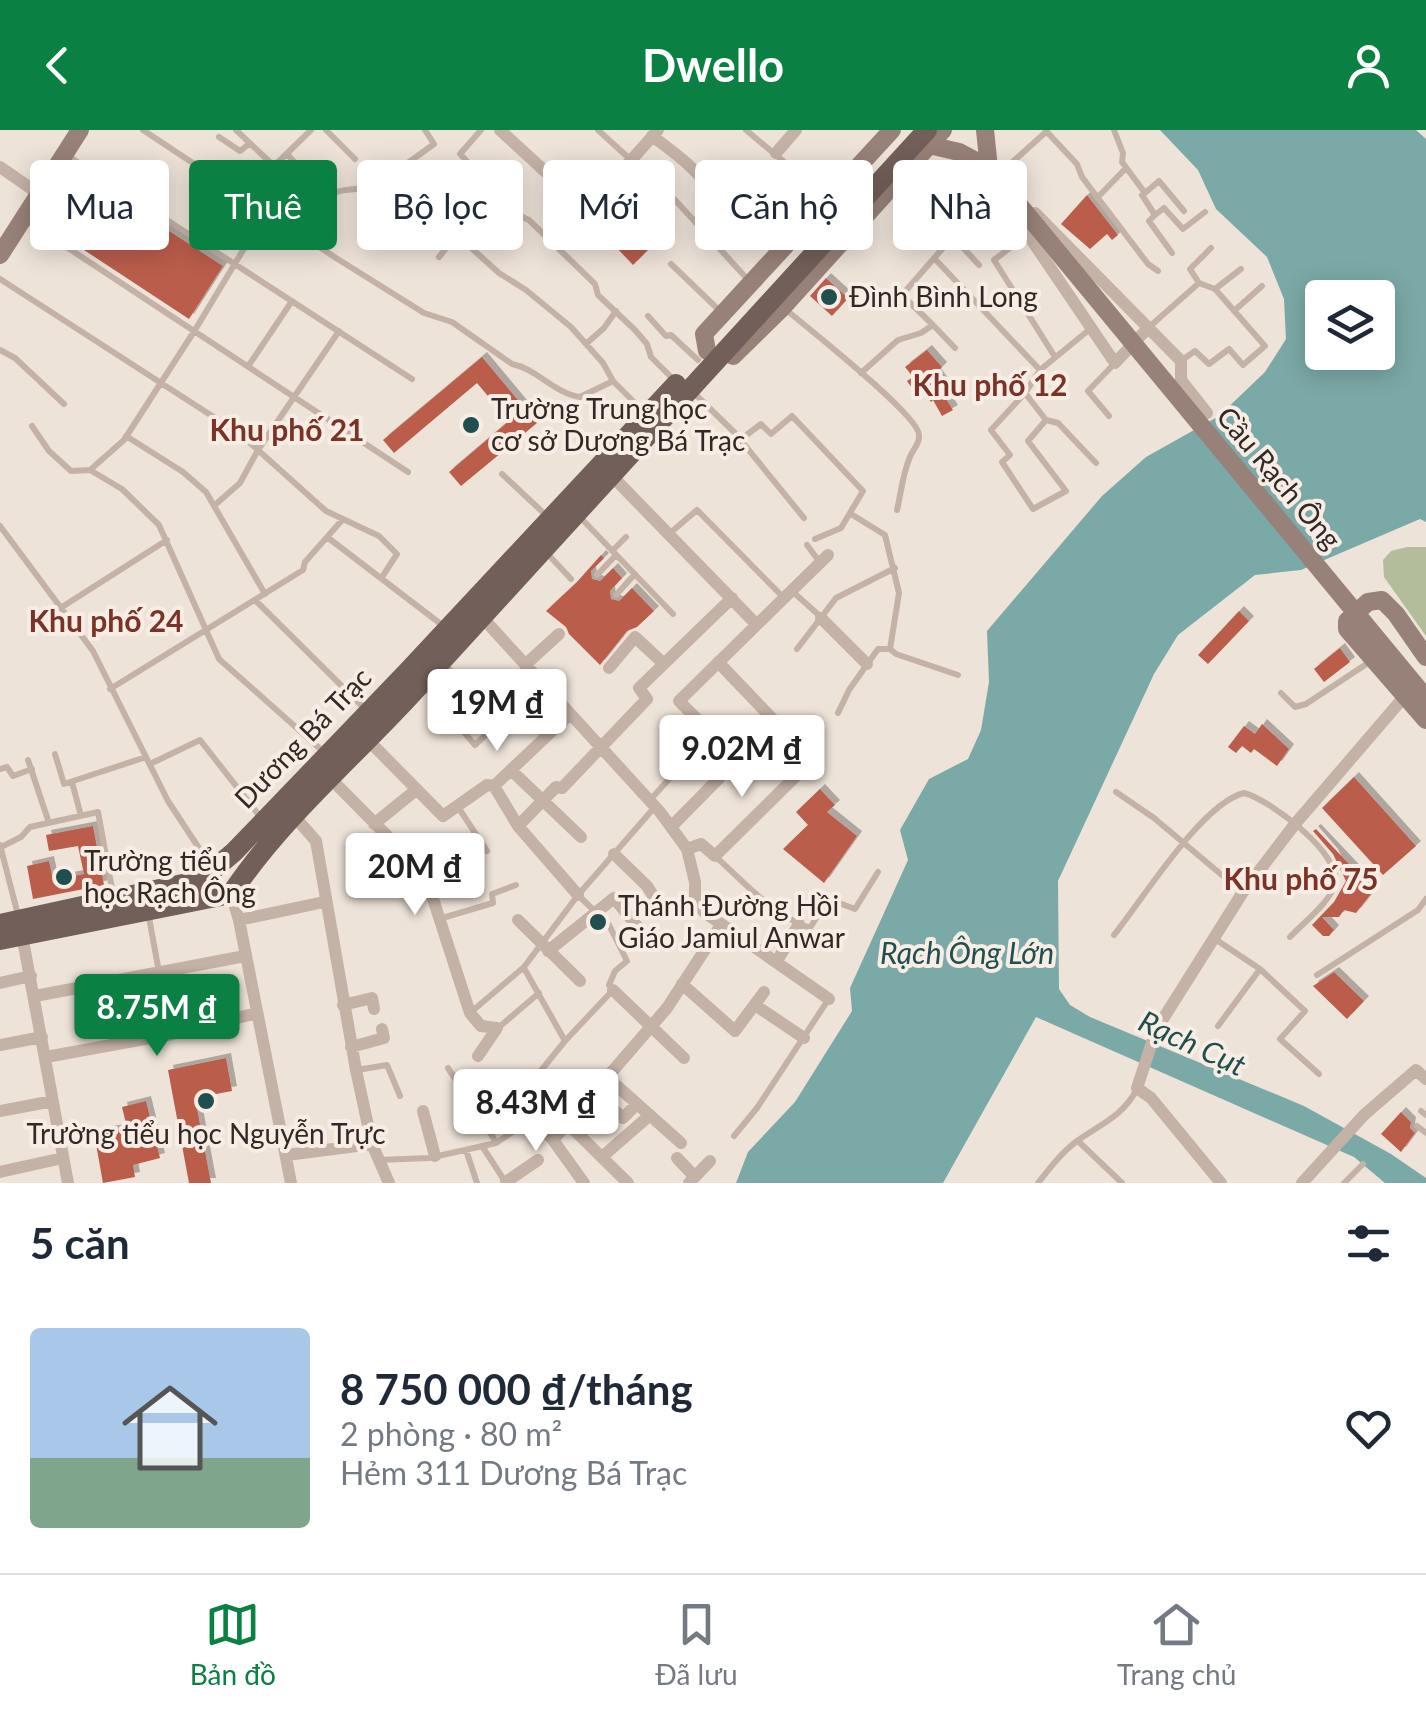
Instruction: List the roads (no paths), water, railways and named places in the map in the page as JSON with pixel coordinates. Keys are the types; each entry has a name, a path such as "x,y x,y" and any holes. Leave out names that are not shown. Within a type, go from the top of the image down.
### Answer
{"main road":[{"path":"713,352 910,130"},
{"path":"713,352 926,143"},
{"name":"Dương Bá Trạc","path":"14,926 148,911 231,894 248,868 428,668 612,476 713,352"},
{"name":"Dương Bá Trạc","path":"0,940 14,926 201,880 214,870 366,710 428,668 447,628 647,415 683,386"},
{"path":"214,870 231,894"}],"street":[{"path":"60,160 80,130"},
{"path":"500,130 543,170"},
{"path":"776,153 796,130"},
{"name":"Dương Bá Trạc","path":"864,160 892,130"},
{"path":"910,130 920,142 958,152 969,160"},
{"name":"Dương Bá Trạc","path":"781,250 704,334 713,352 732,356 783,307 926,143 942,130"},
{"path":"985,130 994,160"},
{"path":"633,160 655,133 695,170"},
{"path":"0,167 30,188"},
{"path":"1027,205 1181,360 1181,380 1207,414"},
{"path":"0,255 30,208"},
{"name":"Cầu Rạch Ông","path":"1027,215 1426,698"},
{"path":"1028,234 1114,364 1148,328"},
{"path":"612,476 756,624"},
{"path":"723,745 678,700 823,558"},
{"path":"518,826 556,788 562,788 647,699 640,688 732,598"},
{"path":"1426,656 1387,602 1368,602 1346,625 1426,720"},
{"path":"481,616 688,849"},
{"path":"821,618 868,664"},
{"path":"525,665 559,634"},
{"path":"609,668 635,637 664,664"},
{"path":"688,849 701,844 715,856 796,776 809,757 718,662"},
{"path":"1221,1183 1151,1098 1138,1088 1156,1030 1244,892 1295,824 1404,697"},
{"path":"366,740 443,816 486,786 494,786 570,714"},
{"path":"671,827 732,765"},
{"path":"511,770 581,837"},
{"path":"330,778 425,874 470,1013 481,1026 497,1028 478,1056"},
{"path":"494,786 518,826 578,895"},
{"path":"374,824 416,790"},
{"path":"294,816 316,840 351,1047 372,1144 389,1183"},
{"path":"688,849 686,856 695,882 694,900 721,924 829,999"},
{"path":"614,854 647,886 662,912"},
{"path":"231,894 291,1183"},
{"path":"544,948 614,898 651,942"},
{"path":"239,920 324,902"},
{"path":"518,920 580,981"},
{"path":"553,1140 652,1024 721,924"},
{"path":"777,962 799,924"},
{"path":"14,926 31,976 68,1183"},
{"path":"35,996 245,956"},
{"path":"0,983 31,976"},
{"path":"682,984 736,1031 764,992"},
{"path":"613,990 684,1058"},
{"path":"343,1005 372,998 374,1009"},
{"path":"755,1005 804,1038"},
{"path":"46,1057 166,1036 257,1013"},
{"path":"351,1047 384,1038 382,1029"},
{"path":"0,1045 42,1038"},
{"path":"1302,1183 1364,1115 1416,1070 1426,1079"},
{"path":"607,1077 682,1143"},
{"path":"500,1084 553,1140 584,1183"},
{"path":"594,1092 623,1118 637,1104"},
{"path":"0,1111 54,1101"},
{"path":"423,1110 436,1156"},
{"path":"602,1158 650,1116"},
{"path":"567,1123 628,1183"},
{"path":"287,1155 372,1144"},
{"path":"0,1172 64,1158"},
{"path":"677,1158 692,1180 710,1160"},
{"path":"506,1182 538,1160"}],"lane":[{"path":"143,130 189,160"},
{"path":"236,130 267,160"},
{"path":"280,160 311,130"},
{"path":"326,130 355,159"},
{"path":"414,160 434,144 425,130"},
{"path":"481,130 460,154 518,215 529,220 578,267 594,284 598,295 647,344 663,372 740,440 804,518"},
{"path":"598,130 631,160"},
{"path":"746,130 784,160"},
{"path":"1021,160 1047,130 1077,164 1148,264 1158,271"},
{"path":"1114,130 1123,153 1122,162 1155,215"},
{"path":"219,137 240,151 249,144"},
{"path":"64,154 412,379"},
{"path":"287,154 292,160"},
{"path":"1098,197 1126,168"},
{"path":"1144,193 1159,180 1184,212"},
{"path":"675,201 751,283"},
{"path":"1172,254 1149,222 1164,208 1183,229 1204,212"},
{"path":"23,218 408,472"},
{"path":"1028,234 994,260 1054,357"},
{"path":"1181,360 1194,351 1210,364 1230,349 1243,366 1266,346 1215,290 1200,283 1190,269 1212,248"},
{"path":"90,470 126,436 242,250"},
{"path":"325,250 571,396 592,394 613,382"},
{"path":"440,257 445,250"},
{"path":"473,250 587,344 613,382 647,415"},
{"path":"878,293 893,304 941,250"},
{"path":"965,250 980,265"},
{"path":"934,258 1040,370"},
{"path":"671,264 722,314"},
{"path":"1215,290 1241,269"},
{"path":"0,279 240,434 326,510 379,536 395,549 395,560 382,577"},
{"path":"1148,328 1200,283"},
{"path":"1234,311 1262,286"},
{"path":"902,295 955,348"},
{"path":"248,366 292,300"},
{"path":"783,307 905,412 920,435 909,458 897,510"},
{"path":"587,344 616,311"},
{"path":"648,316 666,336 713,352"},
{"path":"860,373 898,340 921,334 933,325"},
{"path":"1046,420 1028,441 1066,491 1033,509 1002,462 1010,455 991,430 1026,393 1040,370 1091,328"},
{"path":"216,504 240,482 339,331"},
{"path":"0,350 16,358 64,404"},
{"path":"1108,416 1088,391 1114,364"},
{"path":"1026,393 1046,420 1058,423 1096,463"},
{"path":"740,440 761,424 771,434 792,416 863,491 841,528 815,539"},
{"path":"32,426 61,464 71,471 90,470 136,502 158,525 219,659 327,754"},
{"path":"126,436 183,472 216,504 265,594"},
{"path":"502,474 550,519"},
{"path":"668,535 697,510 788,594 821,618"},
{"path":"577,514 672,614"},
{"path":"851,514 885,535 895,568 898,592 890,649"},
{"path":"110,690 303,570 305,562 342,519"},
{"path":"0,526 93,651 168,802 214,870"},
{"path":"327,537 447,628"},
{"path":"597,575 626,537"},
{"path":"62,607 167,540"},
{"path":"807,545 823,558"},
{"path":"544,550 571,579"},
{"path":"797,649 836,598 895,568"},
{"path":"616,595 635,574"},
{"path":"256,600 366,710"},
{"path":"838,714 849,690 878,649 890,649 958,675"},
{"path":"1281,693 1296,706 1306,704 1373,660"},
{"path":"428,668 500,721 476,745 428,668"},
{"path":"470,1013 501,990 544,948 578,895 711,733"},
{"path":"55,754 64,784 148,761 200,740 262,820"},
{"path":"28,760 48,823"},
{"path":"0,769 7,767 13,776 32,769"},
{"path":"72,782 81,816"},
{"path":"1116,792 1244,892"},
{"path":"1114,934 1219,805 1244,793 1271,804 1295,824 1326,858 1336,876 1335,886 1327,897 1290,937"},
{"path":"457,806 488,851"},
{"path":"14,926 1,845 21,837 30,826 98,812 114,900"},
{"path":"715,856 758,895 810,928 828,898 855,908 878,872"},
{"path":"438,919 493,903 492,894 516,886"},
{"path":"516,1101 613,990 609,985 627,961 609,926 578,895"},
{"path":"1317,975 1418,910 1426,900"},
{"path":"148,911 160,972 166,1036"},
{"path":"1215,939 1260,970 1305,1011 1280,1039 1319,1074"},
{"path":"524,968 566,1041"},
{"path":"1218,1026 1260,970"},
{"path":"497,1028 539,993"},
{"path":"734,1136 829,999"},
{"path":"356,1070 388,1064 400,1096"},
{"path":"448,1068 496,1143"},
{"path":"1038,1183 1078,1141 1116,1118 1138,1088"},
{"path":"377,1160 436,1156 496,1143 533,1118"},
{"path":"1418,1126 1426,1133"},
{"path":"1078,1141 1122,1183"},
{"path":"482,1146 506,1182"},
{"path":"466,1150 476,1183"},
{"path":"1344,1183 1364,1164"}],"water":[{"name":"Rạch Ông Lớn","path":"1160,130 1416,130 1426,139 1426,522 1420,519 1301,570 1255,575 1178,635 1154,674 1058,881 1059,989 1070,1005 1090,1017 1304,1106 1391,1154 1426,1178 1426,1183 1385,1183 1354,1157 1036,1017 943,1183 736,1183 748,1152 795,1102 852,1011 850,988 908,860 900,830 929,779 968,759 981,730 989,682 987,631 1102,496 1146,457 1219,416 1265,372 1286,339 1284,299 1267,257 1216,209 1198,170"}],"place":[{"name":"Đình Bình Long","path":"829,297"},
{"name":"Trường Trung học cơ sở Dương Bá Trạc","path":"471,425"},
{"name":"Trường tiểu học Rạch Ông","path":"64,877"},
{"name":"Thánh Đường Hồi Giáo Jamiul Anwar","path":"598,922"},
{"name":"Trường tiểu học Nguyễn Trực","path":"206,1101"}],"district":[{"name":"Khu phố 12","path":"990,386"},
{"name":"Khu phố 21","path":"287,431"},
{"name":"Khu phố 24","path":"106,622"},
{"name":"Khu phố 75","path":"1301,880"}],"water label":[{"name":"Rạch Cụt","path":"1192,1044"}]}
